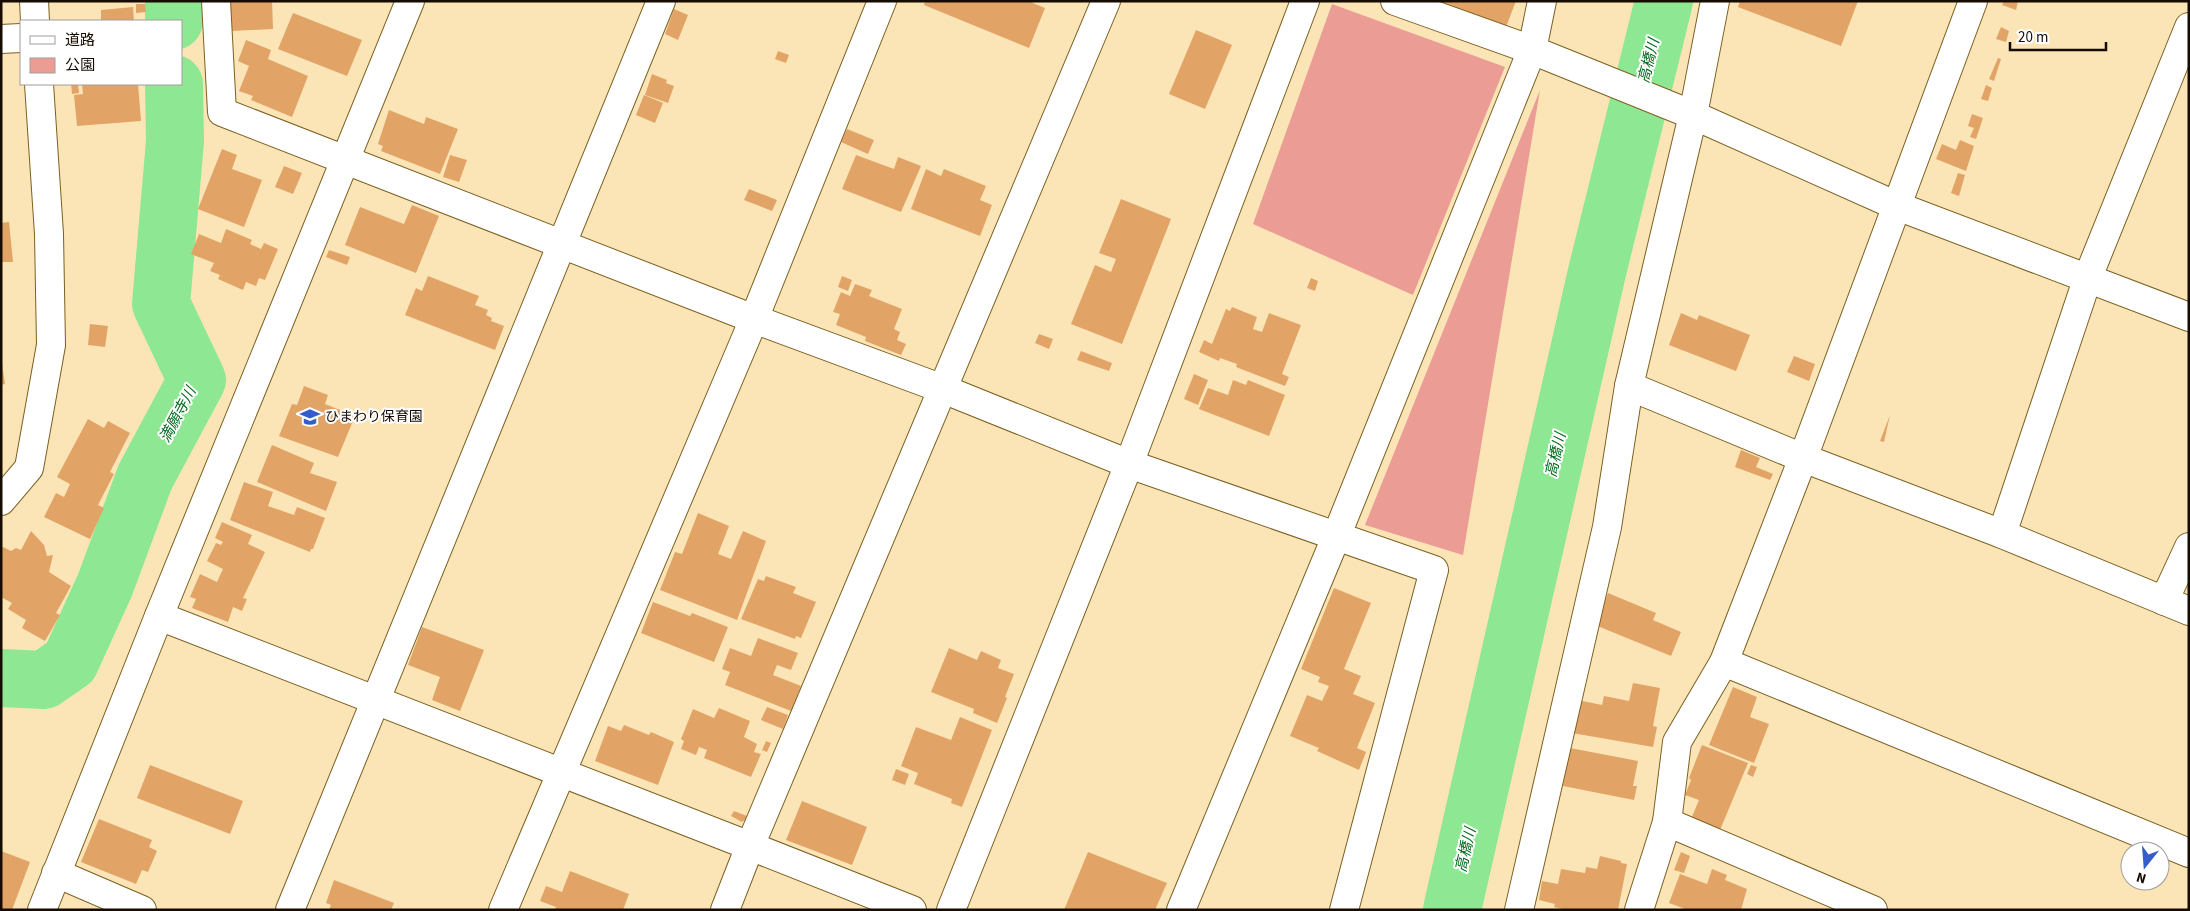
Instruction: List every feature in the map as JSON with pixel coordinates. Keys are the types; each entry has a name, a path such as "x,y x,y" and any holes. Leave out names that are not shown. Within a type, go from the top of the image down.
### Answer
{"street":[{"path":"34,1 35,20"},
{"path":"216,1 222,112 344,161 943,389 1129,464 1434,570 1344,910"},
{"path":"42,910 159,616 410,1"},
{"path":"290,910 661,1"},
{"path":"504,910 561,771 754,318 882,1"},
{"path":"724,910 1106,1"},
{"path":"951,910 1129,464 1305,1"},
{"path":"1395,1 1532,50 1693,115 1897,206 2088,277 2189,317"},
{"path":"1181,910 1336,537 1532,50 1542,1"},
{"path":"1519,910 1607,527 1628,386 1693,115 1715,1"},
{"path":"1639,910 1667,822 1677,742 1724,662 1803,458 1973,1"},
{"path":"2002,534 2088,277 2189,27"},
{"path":"1,39 20,38"},
{"path":"1,501 29,468 51,345 49,234 39,85"},
{"path":"1628,386 1803,458 2002,534 2189,611"},
{"path":"2164,601 2189,547"},
{"path":"159,616 374,702 561,771 912,910"},
{"path":"1724,662 2189,853"},
{"path":"1667,822 1872,910"},
{"path":"56,873 142,910"}],"green space":[{"path":"1332,4 1505,67 1413,295 1253,224"},
{"path":"1540,90 1463,555 1365,525"}],"building":[{"path":"230,1 272,1 273,29 231,31"},
{"path":"925,1 1028,1 1045,8 1029,48 924,5"},
{"path":"1440,1 1516,1 1506,27"},
{"path":"1740,1 1858,1 1841,46 1738,7"},
{"path":"2004,1 2018,1 2016,10 2002,5"},
{"path":"136,4 145,4 146,12 136,13"},
{"path":"133,7 134,20 101,20 101,10"},
{"path":"674,9 688,15 678,40 665,34"},
{"path":"293,13 362,40 347,76 278,49"},
{"path":"2001,27 2009,31 2006,42 1996,39"},
{"path":"1196,30 1232,45 1205,109 1169,94"},
{"path":"246,40 271,50 268,59 308,76 292,117 251,100 253,96 239,91 249,66 238,61"},
{"path":"778,51 789,55 786,63 775,59"},
{"path":"1998,58 2001,59 1994,81 1989,79"},
{"path":"652,74 667,80 666,83 674,86 668,103 645,95"},
{"path":"71,85 78,85 79,93 72,94"},
{"path":"82,85 138,85 141,121 77,126 74,95 83,94"},
{"path":"1986,85 1992,88 1988,101 1981,99"},
{"path":"644,95 663,103 655,123 636,115"},
{"path":"389,110 424,124 426,117 458,129 440,174 381,151 383,146 378,144"},
{"path":"1972,114 1983,118 1976,139 1970,137 1974,128 1968,126"},
{"path":"847,129 874,140 868,154 841,142"},
{"path":"1960,140 1974,146 1966,171 1936,159 1942,144 1956,150"},
{"path":"222,149 237,155 232,169 262,180 244,227 198,209"},
{"path":"450,155 467,160 459,182 443,177"},
{"path":"856,155 894,169 898,157 921,166 901,212 842,189"},
{"path":"284,166 302,173 293,194 275,187"},
{"path":"926,169 941,176 944,169 986,186 980,200 992,205 980,236 911,209"},
{"path":"1958,173 1965,175 1959,196 1951,193"},
{"path":"749,189 777,200 772,211 744,200"},
{"path":"1121,199 1171,219 1122,344 1071,324 1095,265 1111,272 1116,259 1099,253"},
{"path":"412,205 439,216 416,273 345,245 360,207 404,224"},
{"path":"9,222 13,262 1,262 1,223"},
{"path":"226,229 252,240 250,244 261,249 264,243 278,249 265,280 259,278 256,286 246,282 243,290 218,279 220,275 210,271 214,263 191,254 199,234 221,243"},
{"path":"329,250 350,257 347,265 326,257"},
{"path":"428,276 479,296 475,305 488,310 486,315 492,318 491,321 504,326 495,350 405,315 416,288 422,291"},
{"path":"842,276 852,280 848,291 838,287"},
{"path":"1311,278 1318,281 1315,291 1307,288"},
{"path":"855,284 872,290 869,296 902,309 894,329 900,332 897,340 906,344 901,355 865,341 866,337 836,325 840,314 833,312 841,292 850,296"},
{"path":"1232,307 1257,317 1253,329 1262,332 1269,313 1301,325 1282,374 1289,377 1285,386 1236,367 1237,364 1220,358 1219,361 1199,352 1204,340 1212,344 1226,309 1230,311"},
{"path":"1681,313 1697,320 1699,315 1750,335 1736,371 1669,345"},
{"path":"90,324 108,326 105,347 88,345"},
{"path":"1039,334 1053,339 1049,349 1035,343"},
{"path":"1081,351 1112,363 1109,371 1077,360"},
{"path":"1794,356 1815,364 1809,381 1787,372"},
{"path":"1,357 5,384 1,385"},
{"path":"1194,374 1208,380 1198,405 1184,399"},
{"path":"1233,380 1246,385 1248,380 1285,395 1269,436 1199,409 1208,388 1228,395"},
{"path":"304,386 328,395 325,404 355,416 338,457 279,436 292,404 297,405"},
{"path":"1890,415 1884,442 1880,441"},
{"path":"88,419 104,428 108,421 130,433 110,472 114,474 98,505 104,508 90,539 44,517 56,493 64,497 70,484 57,477"},
{"path":"272,445 314,463 310,473 337,482 326,511 257,482"},
{"path":"1741,450 1760,458 1756,467 1773,474 1770,480 1735,467"},
{"path":"244,482 273,492 268,506 294,515 297,507 325,518 313,549 310,552 230,520"},
{"path":"698,513 729,526 718,554 731,559 743,531 766,541 737,620 660,590 675,552 682,554"},
{"path":"222,522 252,535 248,544 265,552 243,598 247,599 242,611 233,607 228,622 192,608 196,599 190,597 200,574 217,582 223,569 207,561 216,543 221,545 223,542 215,538"},
{"path":"31,531 44,545 47,556 53,555 49,572 71,586 56,613 60,615 45,641 22,628 26,620 8,609 12,603 1,597 1,549 3,547 11,551 16,548 21,550"},
{"path":"766,576 796,587 793,593 816,602 801,638 796,636 795,639 741,619 758,579 764,581"},
{"path":"1334,588 1371,603 1344,669 1361,676 1353,694 1375,703 1357,748 1366,752 1359,770 1317,751 1319,748 1290,736 1307,695 1322,701 1329,686 1318,682 1320,677 1301,669"},
{"path":"1608,593 1656,613 1653,620 1681,632 1671,656 1595,625"},
{"path":"653,602 690,616 692,613 728,627 714,662 641,633"},
{"path":"422,627 484,650 460,711 432,700 440,677 408,665"},
{"path":"758,638 798,653 791,670 777,665 773,675 801,686 791,711 725,685 730,672 722,669 730,648 751,656"},
{"path":"949,648 977,660 981,651 1001,660 998,668 1014,674 997,723 973,713 974,709 931,692"},
{"path":"1633,683 1660,688 1653,726 1657,727 1653,747 1572,733 1578,700 1602,705 1604,696 1629,701"},
{"path":"1733,687 1757,697 1750,717 1769,724 1754,763 1709,745"},
{"path":"767,707 788,715 783,729 761,720"},
{"path":"719,708 750,721 744,737 757,744 754,752 761,754 751,777 704,758 707,750 699,747 696,755 681,749 684,741 681,739 693,709 714,718"},
{"path":"960,717 992,730 962,807 951,803 952,799 914,784 918,773 901,766 916,727 951,740"},
{"path":"624,725 649,735 651,732 674,742 658,785 595,761 608,726 621,731"},
{"path":"766,741 771,743 767,752 762,750"},
{"path":"1702,745 1748,763 1720,830 1691,819 1699,800 1685,795 1691,780 1689,778"},
{"path":"1570,748 1638,761 1633,786 1637,786 1634,800 1563,786"},
{"path":"150,765 243,801 230,834 137,798"},
{"path":"1751,765 1757,767 1753,777 1747,774"},
{"path":"896,769 909,774 905,785 892,780"},
{"path":"802,801 867,827 852,865 786,840"},
{"path":"734,811 747,816 745,820 742,822 731,816"},
{"path":"99,819 152,840 149,847 157,851 148,872 142,870 136,884 81,862"},
{"path":"1,851 30,862 12,910 1,910"},
{"path":"1088,852 1167,883 1155,910 1064,910"},
{"path":"1681,852 1690,856 1684,873 1674,870"},
{"path":"1600,856 1627,864 1618,910 1567,910 1554,907 1555,904 1539,900 1542,881 1558,884 1561,869 1585,873 1586,867 1597,869"},
{"path":"1712,869 1727,875 1725,880 1747,889 1741,910 1688,910 1669,903 1680,874 1707,884"},
{"path":"570,871 629,894 623,910 555,910 556,907 540,901 546,886 562,892"},
{"path":"334,880 394,903 391,910 329,910 331,905 326,903"}],"waterway":[{"name":"満願寺川","path":"174,1 174,20"},
{"name":"高橋川","path":"1452,910 1597,272 1664,1"},
{"name":"満願寺川","path":"1,678 44,680 70,662 105,585 145,477 197,380 161,304 175,141 174,85"}],"place":[{"name":"ひまわり保育園","path":"310,417"}]}
